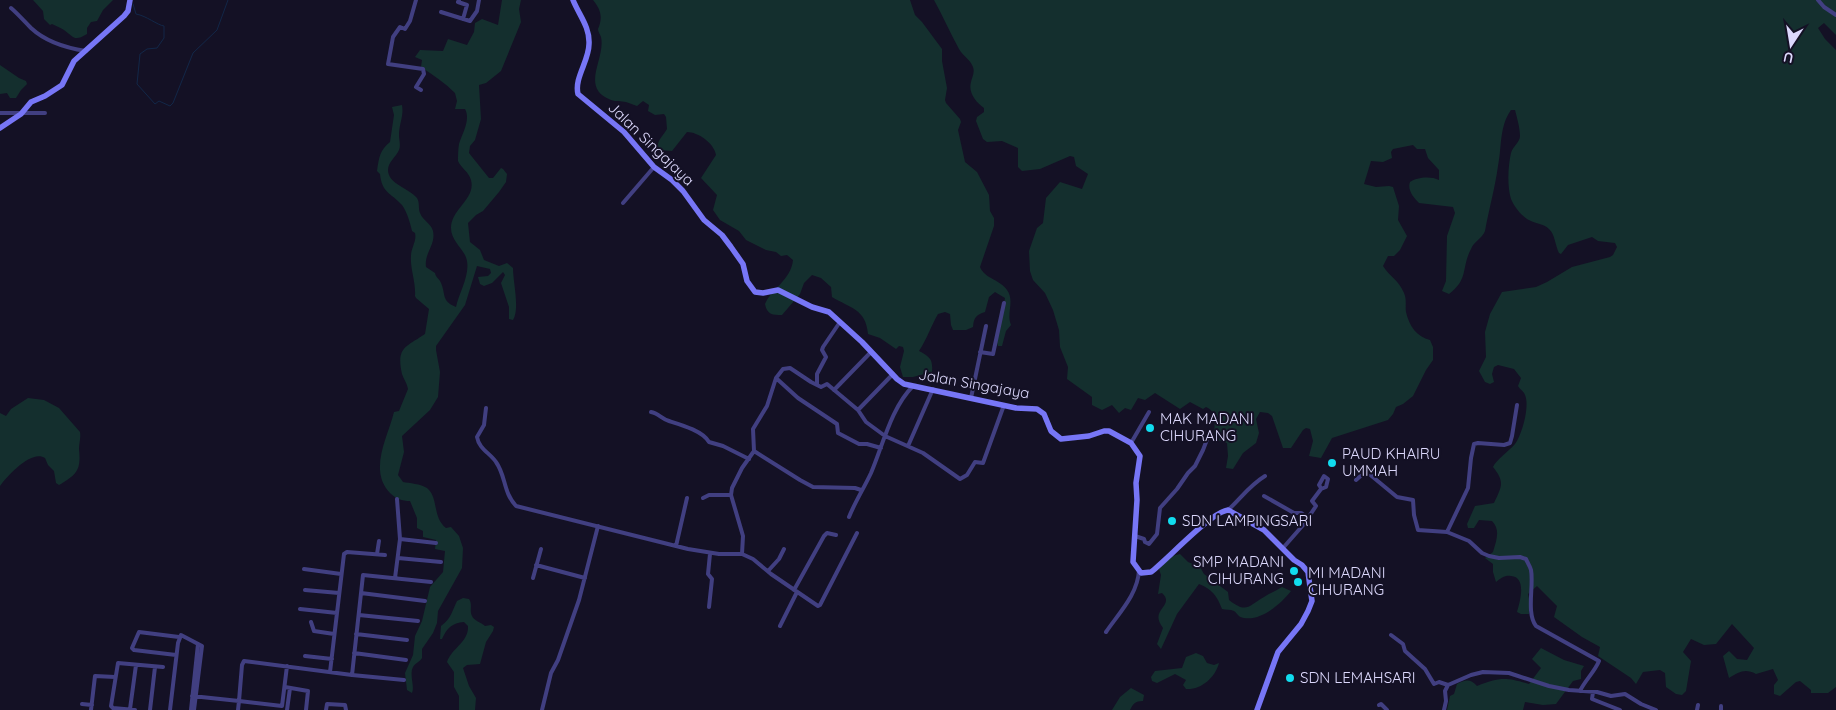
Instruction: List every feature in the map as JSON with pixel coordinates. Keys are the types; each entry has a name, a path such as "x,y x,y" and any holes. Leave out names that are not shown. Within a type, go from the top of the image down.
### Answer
{"street":[{"path":"0,128 22,113 31,102 62,85 71,64 126,14 130,0"},
{"path":"416,0 405,29 400,27 394,37 388,64 423,69 424,74 416,86 421,90"},
{"path":"458,0 458,2 467,5 463,19"},
{"path":"441,12 470,22 477,11 479,0"},
{"name":"Jalan Singajaya","path":"573,0 587,26 589,38 589,51 577,87 578,94 624,132 654,167 678,185 704,220 722,235 743,264 747,281 755,292 762,293 778,290 812,307 829,312 900,381 913,386 1016,408 1029,407 1044,414 1051,431 1062,439 1089,436 1107,430 1131,443"},
{"path":"1818,0 1824,7 1836,15"},
{"path":"11,8 32,29 48,39 68,48 86,51"},
{"path":"0,113 46,113"},
{"path":"624,203 654,167"},
{"path":"980,352 993,354 1004,303"},
{"path":"817,385 817,374 826,357 822,350 823,347 840,322"},
{"path":"971,398 986,326"},
{"path":"834,390 871,352"},
{"path":"742,554 743,536 731,495 734,482 754,451 753,428 767,406 776,378 784,369 790,368 821,387 827,384 858,410 863,420 885,436 923,453 960,479 963,479 975,462 982,464 985,460 1004,405"},
{"path":"858,410 892,374"},
{"path":"776,378 798,398 837,424 838,433 859,444 880,448"},
{"path":"849,518 901,401 913,386"},
{"path":"908,446 934,389"},
{"path":"1447,532 1468,488 1474,444 1504,444 1510,442 1517,405"},
{"path":"486,408 485,422 478,436 478,442 480,447 497,463 507,492 516,506 710,554 742,554 754,559 795,591 820,606 857,532"},
{"path":"651,412 668,421 675,421 707,436 710,442 723,446 749,459"},
{"path":"1149,412 1131,443 1140,456 1136,483 1138,500 1134,562 1139,570 1145,574 1151,572 1210,519 1228,510 1241,499 1252,484 1264,476"},
{"path":"1135,536 1144,539 1149,544 1157,534 1160,508 1177,489 1188,472 1195,466 1204,450 1208,437"},
{"path":"754,451 813,487 855,488 861,490"},
{"path":"1356,480 1365,472 1368,473 1397,497 1413,500 1418,530 1447,532 1468,541 1482,553 1489,556 1499,558 1520,557 1526,559 1530,568 1533,622 1536,626 1599,661 1580,691"},
{"path":"1283,548 1316,506 1312,501 1322,488"},
{"path":"703,498 709,495 731,495"},
{"path":"1264,496 1295,514 1301,513 1308,518"},
{"path":"676,546 688,498"},
{"path":"395,578 400,539 397,499"},
{"path":"1228,510 1264,530 1308,572 1312,601 1305,618 1278,652 1257,710"},
{"path":"542,710 551,673 558,660 585,578 598,526"},
{"path":"780,626 795,591 824,536 827,533 836,535"},
{"path":"400,539 436,543"},
{"path":"377,554 379,542"},
{"path":"533,578 541,549"},
{"path":"768,571 784,549"},
{"path":"330,672 345,552 385,555"},
{"path":"709,606 712,579 708,574 710,554"},
{"path":"398,558 441,562"},
{"path":"536,566 585,578"},
{"path":"304,569 341,574"},
{"path":"1106,632 1133,593 1138,583 1139,570"},
{"path":"352,675 363,575 431,582"},
{"path":"305,590 339,593"},
{"path":"361,593 425,601"},
{"path":"300,609 337,613"},
{"path":"359,615 418,620"},
{"path":"311,622 314,631 334,634"},
{"path":"176,655 134,650 132,648 139,632 182,635 202,646 190,710"},
{"path":"356,634 407,640"},
{"path":"1391,635 1404,644 1405,651 1425,669 1434,684 1439,682 1448,685 1477,673 1509,673 1549,686 1600,692 1610,696 1625,694 1641,704 1656,710"},
{"path":"170,710 179,636"},
{"path":"354,653 406,660"},
{"path":"305,656 332,659"},
{"path":"238,710 242,665 244,662 404,680"},
{"path":"135,710 111,707 118,663 163,667"},
{"path":"130,709 136,664"},
{"path":"194,696 285,708 287,666"},
{"path":"150,710 155,667"},
{"path":"82,704 91,708 95,676 115,677"},
{"path":"1444,710 1446,701 1445,691 1448,685"},
{"path":"287,688 308,691 306,710"},
{"path":"1592,692 1592,699 1620,710"},
{"path":"194,696 194,710"},
{"path":"326,710 328,704 344,705 346,710"},
{"path":"1379,705 1381,704 1387,710"}],"green space":[{"path":"33,0 113,0 103,10 97,21 91,22 87,28 87,34 77,38 52,24 50,25 44,19 43,11"},
{"path":"502,0 521,0 519,9 521,22 501,71 486,83 479,85 481,119 469,153 489,178 493,178 501,168 503,169 507,174 506,182 483,211 468,223 470,242 480,250 484,260 499,266 507,263 513,268 516,309 513,320 509,319 509,307 501,283 505,275 503,272 492,283 484,286 480,284 478,277 488,276 491,273 490,269 477,266 465,305 436,346 440,372 438,397 430,410 402,436 404,452 398,475 403,482 422,486 431,492 439,519 446,528 451,527 459,536 463,548 462,568 438,611 437,623 433,633 422,649 422,658 413,667 412,693 407,690 405,673 413,655 415,636 422,621 430,587 443,572 445,551 435,549 436,540 423,537 423,531 417,528 417,518 410,501 399,499 390,493 380,474 381,453 394,412 399,411 408,389 402,374 400,358 408,345 425,334 429,309 415,296 411,253 415,233 412,231 402,205 385,189 380,174 377,171 378,162 380,154 390,142 394,115 392,107 402,105 399,131 400,148 389,164 389,175 391,179 417,198 420,213 433,231 433,241 427,257 426,267 435,273 440,281 446,300 456,307 466,275 467,261 454,239 451,228 455,215 467,199 472,187 470,177 458,161 459,144 467,122 467,113 465,109 455,109 457,101 455,93 421,67 422,60 415,57 420,50 443,51 448,39 467,45 474,32 475,23 482,19 498,25"},
{"path":"593,0 910,0 915,15 942,49 942,61 947,88 945,100 961,122 958,130 965,162 977,172 989,195 990,211 994,218 994,226 980,267 985,274 1001,284 1009,294 1011,325 1006,331 1002,346 998,346 997,342 1005,298 995,292 989,297 985,312 978,315 973,327 966,330 953,330 950,314 945,312 938,314 919,351 930,359 932,372 913,377 903,377 900,367 904,351 903,347 899,346 896,349 880,338 868,334 867,326 860,314 832,297 831,287 821,278 812,275 804,283 800,294 782,315 769,312 765,304 789,273 793,260 787,255 781,256 776,252 766,250 746,240 739,231 720,220 713,210 717,195 701,178 716,155 709,142 696,134 687,132 672,151 659,150 658,144 667,129 664,114 655,115 648,111 649,105 643,101 637,106 626,102 613,101 602,95 595,81 602,46 598,29 601,17 598,7"},
{"path":"934,0 1836,0 1836,35 1824,23 1818,28 1825,39 1836,50 1836,687 1828,693 1811,693 1811,690 1800,681 1796,682 1780,696 1774,694 1774,685 1778,680 1773,669 1756,674 1742,671 1729,678 1723,656 1729,651 1737,659 1747,660 1754,648 1732,624 1716,644 1704,645 1691,639 1683,652 1691,661 1686,691 1682,695 1676,694 1666,687 1665,673 1660,670 1643,672 1636,684 1631,678 1598,656 1600,647 1554,617 1557,606 1537,586 1528,594 1530,603 1529,614 1521,614 1517,612 1520,602 1521,585 1516,577 1503,577 1496,582 1493,564 1485,558 1493,552 1497,536 1495,524 1492,521 1479,520 1474,528 1468,528 1467,524 1475,506 1494,503 1499,492 1501,480 1493,467 1518,440 1523,427 1527,406 1524,394 1518,386 1521,378 1514,369 1498,365 1494,367 1492,374 1494,382 1490,384 1485,382 1479,371 1486,357 1485,332 1490,314 1502,292 1536,287 1572,267 1610,257 1617,247 1615,243 1598,241 1592,237 1568,245 1561,254 1549,229 1528,219 1517,209 1511,199 1508,182 1511,153 1520,136 1515,110 1511,110 1504,123 1497,174 1485,231 1471,249 1462,278 1455,289 1449,294 1442,291 1446,281 1447,236 1455,213 1453,207 1419,203 1409,188 1410,182 1416,179 1428,178 1439,180 1439,170 1428,158 1425,149 1417,149 1413,145 1393,149 1391,152 1392,158 1383,162 1371,161 1364,184 1376,187 1393,187 1399,206 1398,220 1407,236 1400,250 1394,256 1388,256 1383,266 1399,284 1404,293 1406,312 1411,326 1417,334 1430,340 1433,347 1433,360 1413,396 1396,407 1388,420 1332,438 1321,458 1309,456 1313,441 1310,429 1306,428 1303,430 1291,448 1283,448 1272,416 1268,413 1260,412 1256,419 1259,433 1256,443 1243,453 1233,469 1226,468 1228,456 1227,443 1214,437 1214,416 1210,409 1206,407 1203,409 1190,402 1180,409 1155,393 1145,400 1138,398 1131,410 1125,408 1119,413 1112,405 1102,410 1092,405 1092,397 1067,379 1068,367 1060,347 1059,330 1045,293 1033,280 1030,271 1029,251 1037,228 1043,223 1046,198 1060,182 1082,189 1088,174 1076,166 1074,157 1070,156 1040,169 1022,171 1018,167 1018,148 1002,141 987,142 983,139 976,121 977,117 984,112 984,108 976,100 970,86 974,73 973,67 959,49"},
{"path":"0,65 26,81 27,84 16,98 10,98 7,93 0,94"},
{"path":"28,398 44,400 59,408 80,432 79,466 70,478 59,485 56,483 54,471 48,465 45,458 40,456 21,464 0,486 0,413 6,416 11,409"},
{"path":"1180,554 1188,562 1200,567 1204,574 1228,592 1229,600 1240,607 1251,606 1282,587 1291,591 1282,601 1264,614 1257,617 1244,618 1232,610 1222,609 1214,594 1199,584 1177,614 1161,649 1157,644 1163,628 1158,616 1166,601 1162,593 1158,594 1161,575 1159,569 1172,556"},
{"path":"463,598 469,599 471,614 474,619 485,626 491,625 494,627 486,642 480,664 467,665 463,668 469,686 476,698 475,710 459,710 459,696 454,687 454,672 447,662 466,636 468,626 464,622 453,625 440,639 441,626 449,618 457,601"},
{"path":"1541,648 1564,660 1584,666 1581,671 1581,679 1573,681 1556,704 1543,705 1525,702 1523,710 1447,710 1450,696 1454,694 1457,684 1467,680 1477,686 1503,679 1529,684 1541,668 1532,659"},
{"path":"1196,653 1203,656 1207,663 1214,665 1219,663 1214,674 1207,682 1192,689 1186,689 1183,685 1186,680 1175,674 1157,683 1152,681 1151,677 1155,671 1182,668 1186,657"},
{"path":"1131,688 1144,695 1143,701 1135,703 1130,710 1112,710 1120,697"}],"waterway":[{"path":"133,4 136,14 164,26 164,38 157,48 147,49 140,54 137,84 155,104 159,101 170,106 173,103 193,53 217,30 228,0"}],"place":[{"name":"MAK MADANI CIHURANG","path":"1150,428"},
{"name":"PAUD KHAIRU UMMAH","path":"1332,463"},
{"name":"SDN LAMPINGSARI","path":"1172,521"},
{"name":"SMP MADANI CIHURANG","path":"1294,571"},
{"name":"MI MADANI CIHURANG","path":"1298,582"},
{"name":"SDN LEMAHSARI","path":"1290,678"}]}
